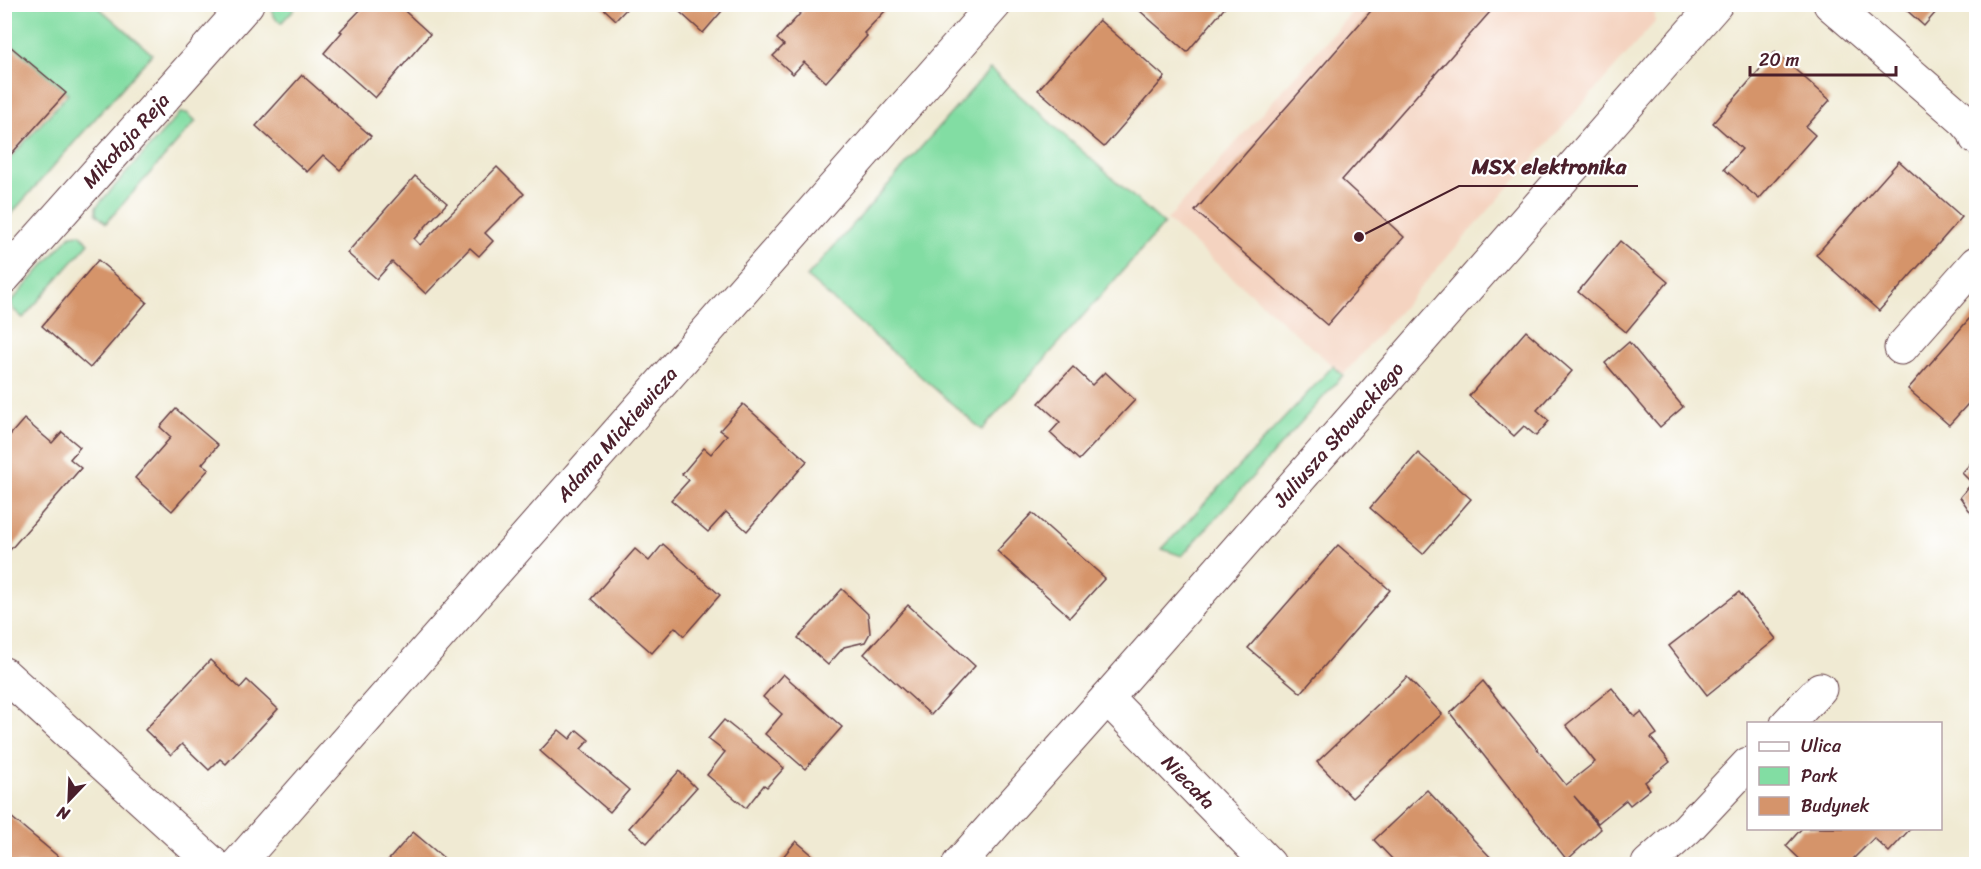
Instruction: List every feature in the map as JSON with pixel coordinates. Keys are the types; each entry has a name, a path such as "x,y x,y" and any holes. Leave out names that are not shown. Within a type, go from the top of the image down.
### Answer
{"street":[{"name":"Mikołaja Reja","path":"4,277 247,4"},
{"name":"Adama Mickiewicza","path":"238,864 995,4"},
{"path":"1830,4 1965,121 1977,138"},
{"name":"Juliusza Słowackiego","path":"959,864 1107,698 1705,8"},
{"path":"1901,348 1977,263"},
{"path":"4,674 213,864"},
{"path":"1788,722 1820,689"},
{"name":"Niecała","path":"1107,698 1269,864"},
{"path":"1648,864 1687,829 1747,766"}],"shaded area":[{"path":"1358,5 1654,5 1655,22 1343,375 1167,220"}],"green space":[{"path":"5,4 96,5 152,54 5,221 5,164 68,94 5,39"},
{"path":"275,5 298,5 281,23 273,16 272,8"},
{"path":"990,69 1164,224 982,430 807,277"},
{"path":"180,113 187,113 196,121 106,223 96,214 96,207"},
{"path":"80,234 89,243 23,318 13,309 11,302 71,235"},
{"path":"1333,366 1343,375 1182,556 1162,549"}],"building":[{"path":"366,4 397,4 430,34 375,98 324,53 342,32 340,31"},
{"path":"599,4 631,4 616,20"},
{"path":"671,4 728,4 703,33"},
{"path":"809,4 878,4 885,11 864,33 867,36 826,82 804,62 793,74 773,56 784,45 777,39"},
{"path":"1132,4 1228,4 1187,52"},
{"path":"1377,4 1497,4 1342,180 1404,237 1327,325 1195,211"},
{"path":"1900,4 1948,4 1944,8 1942,5 1924,26"},
{"path":"1099,20 1165,77 1104,147 1038,90"},
{"path":"4,41 66,93 4,162"},
{"path":"1775,52 1830,100 1806,127 1815,135 1759,199 1724,169 1742,149 1713,123"},
{"path":"302,75 371,136 340,170 323,155 307,172 256,126"},
{"path":"1899,161 1962,217 1879,311 1816,255"},
{"path":"497,167 524,194 485,233 493,241 479,256 470,248 426,294 392,262 377,279 347,253 415,176 447,203 414,239 420,245"},
{"path":"1620,241 1668,282 1626,332 1578,292"},
{"path":"98,260 147,302 90,368 42,326"},
{"path":"1976,311 1976,395 1949,425 1908,389"},
{"path":"1526,331 1572,371 1537,410 1549,421 1536,436 1524,426 1514,436 1469,396"},
{"path":"1629,342 1683,407 1660,427 1605,363"},
{"path":"1073,367 1092,385 1105,372 1135,400 1079,460 1050,433 1060,422 1039,403"},
{"path":"743,404 807,461 747,531 726,512 708,532 671,500 689,480 682,474 704,448 711,454 727,435 720,430"},
{"path":"176,409 218,445 202,464 209,469 172,511 135,478 171,437 160,427"},
{"path":"24,419 52,443 62,432 80,447 70,459 81,468 4,557 4,442"},
{"path":"1418,453 1471,499 1423,554 1370,508"},
{"path":"1976,457 1976,520 1960,497 1972,483 1962,473"},
{"path":"1032,513 1105,578 1070,617 997,551"},
{"path":"663,544 720,595 684,636 675,627 652,653 591,599 635,549 649,561"},
{"path":"1338,545 1390,590 1301,693 1248,648"},
{"path":"842,589 868,614 870,633 865,642 844,647 828,665 798,638"},
{"path":"1739,592 1776,639 1707,695 1669,646"},
{"path":"908,605 975,666 931,715 864,654"},
{"path":"210,660 240,688 247,680 278,709 226,764 220,759 209,770 182,744 171,755 145,730"},
{"path":"783,674 842,727 805,769 765,734 782,714 763,697"},
{"path":"1407,677 1442,714 1352,798 1317,762"},
{"path":"1483,681 1566,785 1595,762 1566,725 1612,688 1635,717 1641,712 1657,734 1651,738 1670,762 1645,782 1650,789 1630,805 1626,800 1598,823 1574,796 1601,829 1567,860 1450,713"},
{"path":"724,720 784,768 767,787 764,785 746,808 707,775 725,752 708,739"},
{"path":"559,730 570,739 577,730 589,740 581,749 629,790 610,812 540,751"},
{"path":"679,771 696,788 647,843 629,828"},
{"path":"1427,790 1497,864 1397,864 1374,840"},
{"path":"4,811 67,864 4,864"},
{"path":"1800,830 1909,830 1889,852 1874,838 1848,864 1805,864 1786,846"},
{"path":"413,832 451,864 385,864"},
{"path":"796,841 823,864 777,864"}],"place":[{"name":"MSX elektronika","path":"1359,237"}]}
